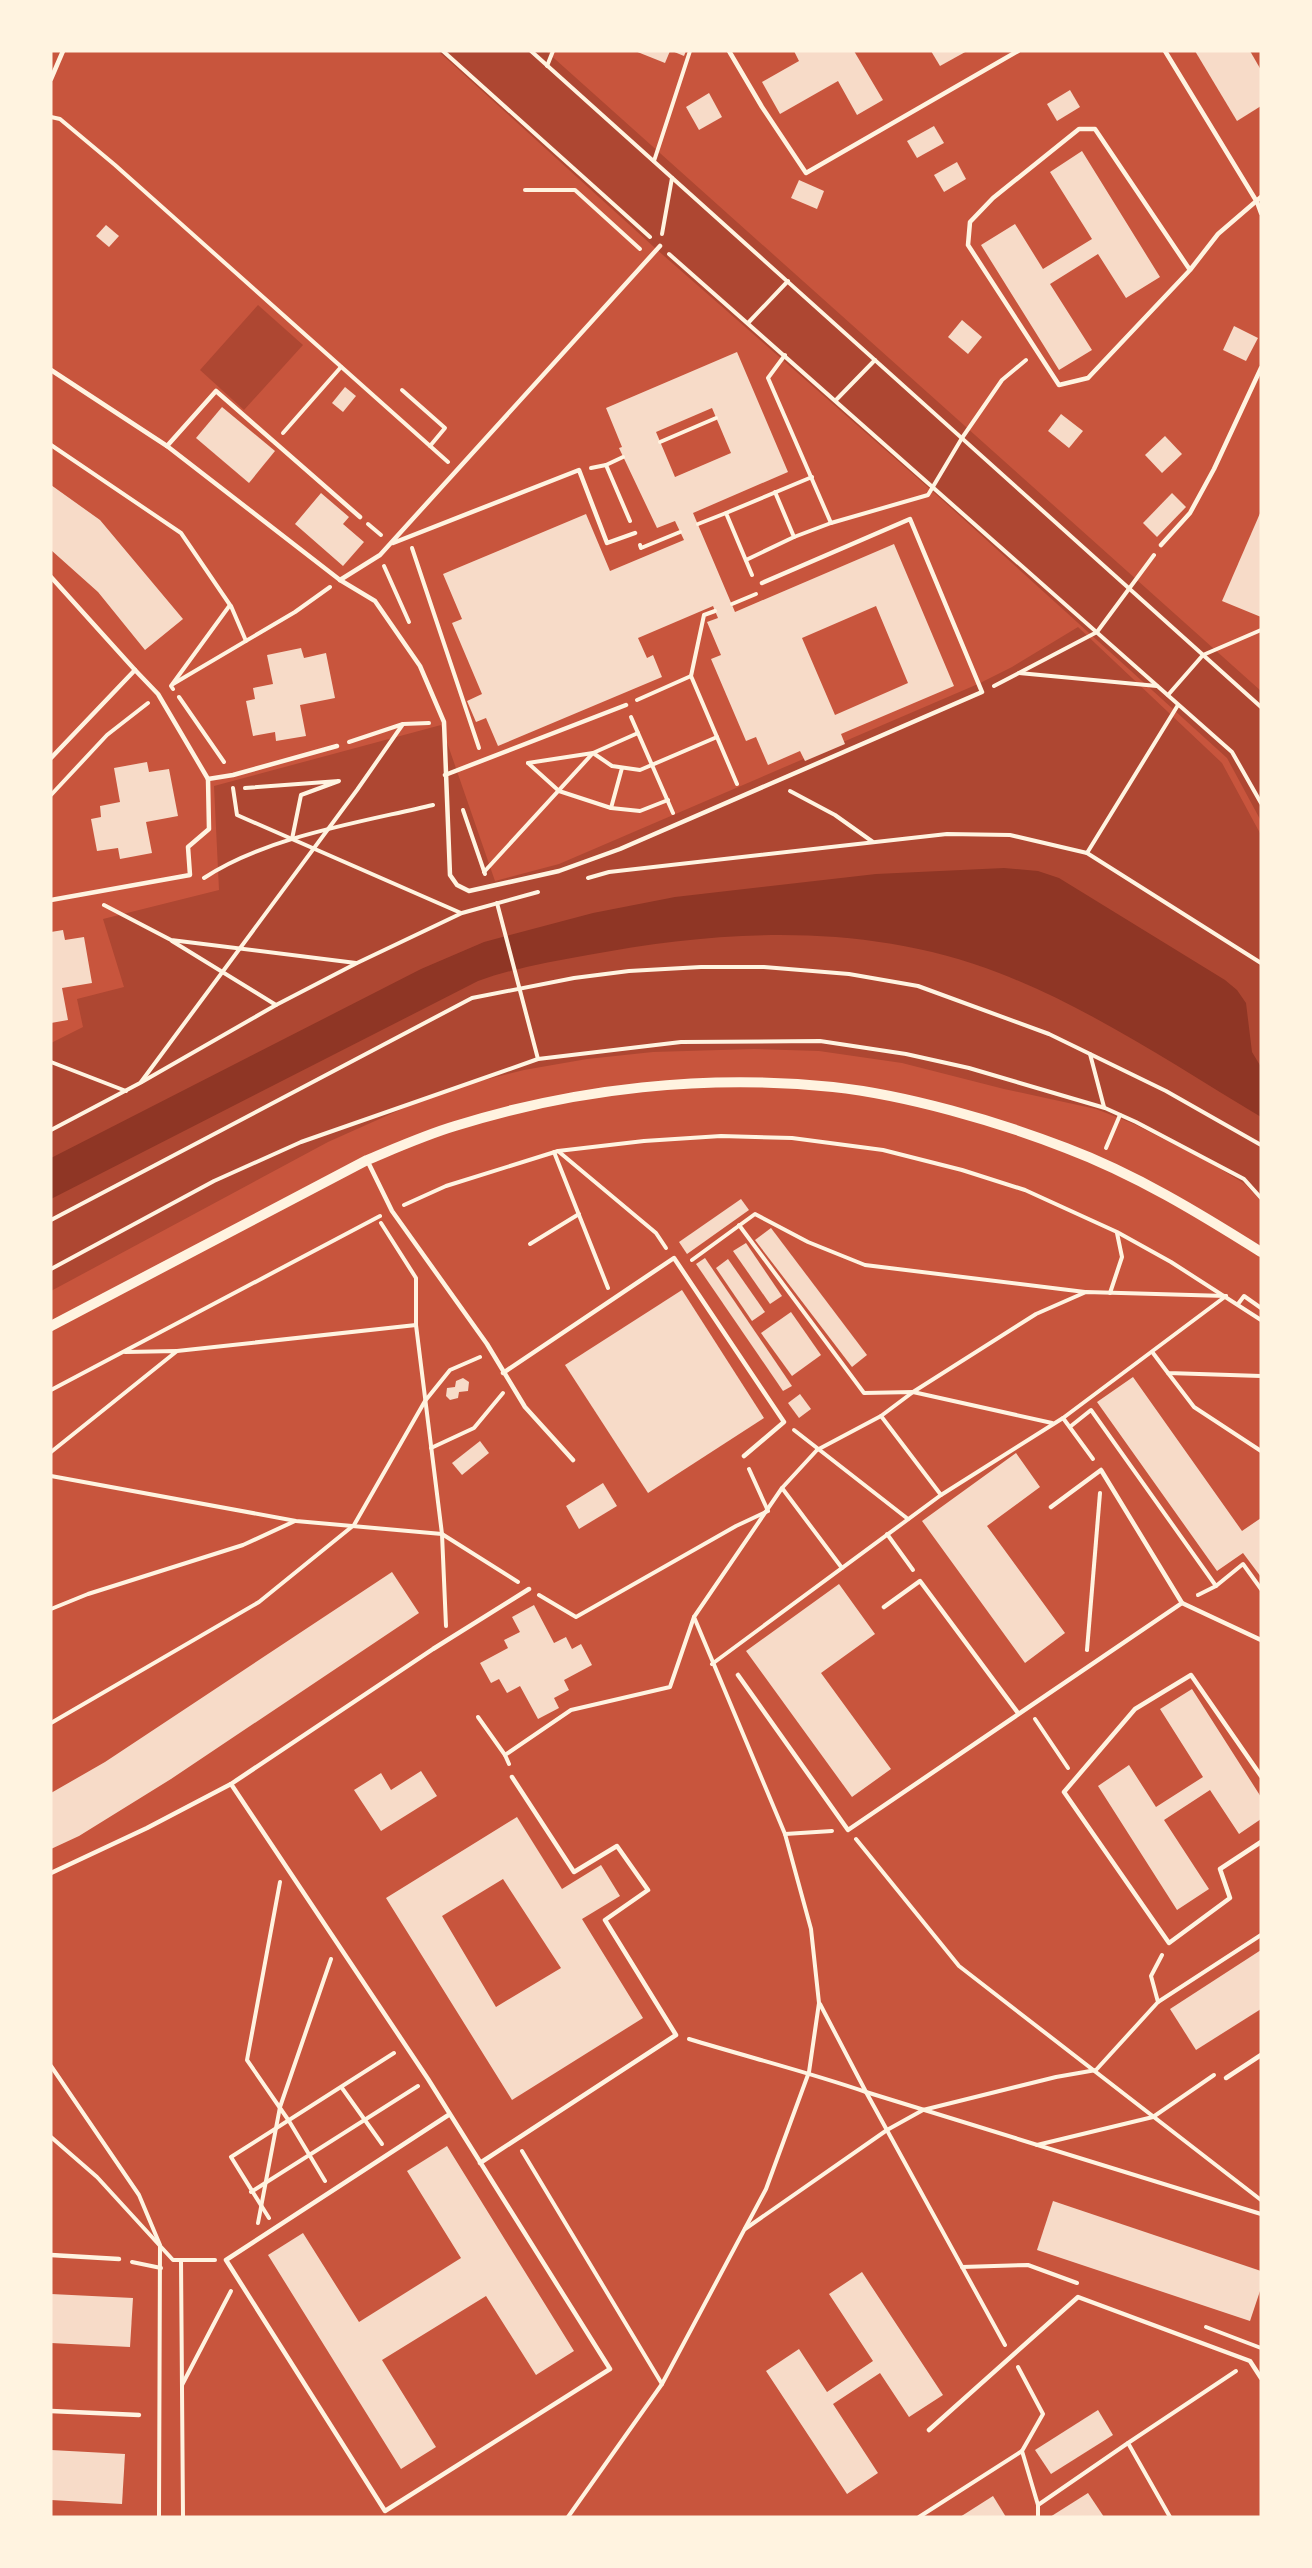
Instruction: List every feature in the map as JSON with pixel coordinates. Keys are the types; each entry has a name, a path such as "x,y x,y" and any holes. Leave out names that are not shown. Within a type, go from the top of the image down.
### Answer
{"street":[{"path":"51,1326 367,1160 452,1126 546,1102 635,1088 746,1083 835,1088 920,1104 1024,1133 1100,1163 1162,1193 1261,1252"}],"lane":[{"path":"51,79 63,51"},
{"path":"729,51 762,107 806,173 1018,51"},
{"path":"1165,51 1257,202 1261,213"},
{"path":"1190,270 1095,129 1079,129 993,198 970,222 968,245 1059,385 1088,378 1190,270 1218,234 1261,197"},
{"path":"340,580 380,555 660,246"},
{"path":"1161,545 1190,513 1214,469 1261,368"},
{"path":"51,370 167,446 340,580 375,601 420,666 444,722 450,876 457,885 469,891 559,871 620,849 982,692 910,519 762,583"},
{"path":"167,446 216,391 360,517"},
{"path":"390,544 579,470 607,543 635,533"},
{"path":"51,577 158,694 208,778 209,829 188,847 190,875 51,900"},
{"path":"51,758 135,670"},
{"path":"446,775 626,705"},
{"path":"208,778 233,775 337,746"},
{"path":"367,1160 392,1210 487,1344 525,1407 573,1460"},
{"path":"503,1373 674,1258 784,1422 744,1456"},
{"path":"1051,1507 1101,1470 1182,1603 1261,1640"},
{"path":"884,1607 920,1581 1018,1713"},
{"path":"51,1873 231,1784 447,1640 529,1589"},
{"path":"738,1675 848,1830 1182,1603"},
{"path":"1261,1776 1191,1675 1135,1709 1064,1792 1168,1943 1230,1898 1220,1869 1261,1842"},
{"path":"480,2163 676,2035 605,1920 648,1890 617,1846 574,1872 512,1778"},
{"path":"231,1784 428,2079 450,2114 480,2163 610,2369 386,2511 226,2260 450,2114"},
{"path":"1226,2078 1261,2055"},
{"path":"51,2255 119,2259"},
{"path":"929,2430 1078,2297 1250,2361 1261,2378"},
{"path":"51,2410 139,2415"}],"path":[{"path":"443,51 1232,752 1261,803"},
{"path":"531,51 1261,707"},
{"path":"547,66 553,51"},
{"path":"654,161 690,51"},
{"path":"51,117 60,119 115,165 457,470"},
{"path":"660,246 672,178"},
{"path":"525,190 576,190 650,258"},
{"path":"748,323 788,281"},
{"path":"746,560 794,537 831,523 928,495 962,438 1002,380 1037,351"},
{"path":"785,355 768,378 831,523"},
{"path":"836,400 875,360"},
{"path":"275,442 341,367"},
{"path":"402,390 445,428 430,446"},
{"path":"660,442 716,418"},
{"path":"51,445 181,533 231,605 246,641"},
{"path":"623,457 606,465 641,548 680,532"},
{"path":"698,524 812,477"},
{"path":"776,492 794,537"},
{"path":"726,513 755,582"},
{"path":"360,517 390,544"},
{"path":"408,537 483,760"},
{"path":"982,692 1097,632 1161,545"},
{"path":"295,612 340,580"},
{"path":"732,604 760,592"},
{"path":"231,605 171,686 233,775 237,815 462,913"},
{"path":"715,611 704,615 691,676 742,795"},
{"path":"1168,695 1203,654 1261,630"},
{"path":"1018,673 1157,686"},
{"path":"515,748 559,791 611,808 640,811 668,800 626,705 691,676"},
{"path":"1087,853 1178,705"},
{"path":"358,739 403,724 444,722"},
{"path":"140,1083 328,830 403,724"},
{"path":"528,763 593,753 638,733"},
{"path":"593,753 612,766 640,770 717,737"},
{"path":"484,872 593,753"},
{"path":"611,808 622,768"},
{"path":"233,789 339,781 302,795 292,839"},
{"path":"772,782 834,815 873,842"},
{"path":"218,869 292,839 447,802"},
{"path":"587,878 609,872 947,834 1010,835 1087,853 1261,963"},
{"path":"51,1130 126,1091 276,1005 357,963 462,913 542,891"},
{"path":"94,900 171,940 276,1005"},
{"path":"498,904 538,1059"},
{"path":"171,940 357,963"},
{"path":"51,1220 472,998 574,978 629,971 701,967 764,968 849,974 918,986 1049,1034 1166,1091 1261,1145"},
{"path":"51,1269 214,1181 301,1142 538,1059 681,1042 820,1041 906,1054 969,1068 1104,1108 1120,1115 1173,1140 1244,1179 1261,1198"},
{"path":"1090,1054 1104,1108"},
{"path":"51,1062 126,1091"},
{"path":"1100,1163 1120,1115"},
{"path":"51,1390 377,1217 446,1186 556,1152 644,1141 721,1136 792,1138 883,1150 1025,1190 1117,1232 1226,1296 1261,1320"},
{"path":"556,1152 613,1300"},
{"path":"556,1152 656,1233 674,1258"},
{"path":"530,1244 579,1214"},
{"path":"377,1217 416,1278 416,1325 442,1534 447,1640"},
{"path":"739,1226 864,1393 913,1392 1052,1424"},
{"path":"1110,1293 1122,1257 1117,1232"},
{"path":"712,1664 941,1495 1064,1418 1226,1296"},
{"path":"1238,1304 1244,1296 1261,1308"},
{"path":"124,1352 177,1351 416,1325"},
{"path":"51,1452 177,1351"},
{"path":"1153,1353 1194,1407 1261,1451"},
{"path":"1168,1373 1261,1376"},
{"path":"431,1448 474,1428 510,1384"},
{"path":"1071,1426 1090,1410 1216,1586 1243,1564 1261,1589"},
{"path":"881,1416 941,1495"},
{"path":"1064,1418 1101,1470 1086,1670"},
{"path":"784,1422 908,1519"},
{"path":"51,1476 296,1521 442,1534 576,1617 736,1526 768,1511 744,1456"},
{"path":"782,1488 842,1568"},
{"path":"51,1609 88,1594 243,1545 296,1521"},
{"path":"887,1534 920,1581"},
{"path":"505,1755 571,1710 670,1687 694,1617"},
{"path":"1027,1708 1076,1778"},
{"path":"478,1717 509,1761 512,1778"},
{"path":"785,1834 848,1830 960,1966 1261,2200"},
{"path":"284,1861 248,2061 289,2121 331,2192"},
{"path":"744,2229 886,2130 923,2110 1056,2077 1096,2070 1158,2001 1261,1935"},
{"path":"255,2242 280,2107 331,1959 336,1938"},
{"path":"1158,2001 1151,1976 1168,1943"},
{"path":"819,2003 886,2130 1043,2414 1022,2451 919,2517"},
{"path":"676,2035 788,2069 809,2072 923,2110 1261,2214"},
{"path":"276,2229 231,2157 342,2088 405,2045"},
{"path":"51,2066 139,2195 160,2246 159,2517"},
{"path":"1036,2145 1153,2116 1219,2071 1226,2078"},
{"path":"251,2192 428,2079"},
{"path":"342,2088 390,2154"},
{"path":"51,2137 97,2177 173,2260 226,2260"},
{"path":"516,2141 662,2384"},
{"path":"119,2259 161,2268"},
{"path":"181,2260 183,2517"},
{"path":"182,2385 238,2278"},
{"path":"1038,2505 1250,2361 1261,2346"},
{"path":"1128,2443 1170,2517"},
{"path":"1022,2451 1038,2505 1038,2517"}],"shaded area":[{"path":"438,51 546,51 1261,691 1261,821 1227,758 939,497 655,248"},
{"path":"258,305 303,345 244,410 200,370"},
{"path":"1078,627 1222,763 1261,835 1261,1201 1245,1184 1209,1162 1134,1124 1096,1109 902,1063 819,1051 754,1049 653,1052 587,1059 524,1070 476,1082 413,1104 328,1142 51,1291 51,1043 83,1027 77,999 124,987 103,919 219,890 214,786 441,725 495,881 559,864 978,684 1012,667"},
{"path":"1004,868 1038,871 1059,878 1225,980 1237,990 1246,1003 1252,1052 1261,1067 1261,1117 1100,1021 1033,987 999,973 949,957 899,945 847,938 795,935 743,936 639,946 532,966 478,981 51,1199 51,1158 421,969 484,942 593,913 675,897 876,874"}],"building":[{"path":"635,51 670,51 665,63"},
{"path":"672,51 686,51 684,56"},
{"path":"794,51 854,51 883,100 857,115 838,81 780,114 762,82 799,61"},
{"path":"931,51 967,51 940,66"},
{"path":"1195,51 1250,51 1261,70 1261,106 1237,121"},
{"path":"1070,90 1080,107 1057,121 1047,104"},
{"path":"709,93 722,117 699,130 686,107"},
{"path":"934,126 944,143 917,158 907,141"},
{"path":"1082,151 1160,277 1126,298 1098,254 1050,284 1092,350 1059,370 981,245 1015,224 1043,269 1092,239 1050,172"},
{"path":"957,162 966,179 944,192 934,175"},
{"path":"799,180 824,191 817,209 791,198"},
{"path":"106,225 119,236 109,247 96,236"},
{"path":"962,320 982,337 968,354 948,337"},
{"path":"1234,326 1258,338 1246,361 1223,350"},
{"path":"737,352 788,472 693,513 735,612 894,544 954,686 841,734 845,744 805,761 800,751 768,765 756,737 746,741 711,659 721,655 707,622 718,618 713,606 638,638 647,658 653,655 662,677 498,746 486,718 476,722 467,701 482,694 452,623 462,619 443,574 586,514 610,571 684,540 675,521 657,528 619,448 622,447 606,408","holes":["712,408 731,453 675,477 656,432","876,606 908,683 835,715 802,638"]},
{"path":"345,387 356,396 343,412 332,403"},
{"path":"222,407 275,451 249,483 196,438"},
{"path":"1061,414 1083,431 1069,448 1048,431"},
{"path":"1165,436 1182,454 1162,473 1145,455"},
{"path":"51,485 100,520 183,619 145,650 98,592 51,550"},
{"path":"321,493 349,517 343,524 364,542 343,566 295,524"},
{"path":"1172,493 1186,507 1157,537 1143,523"},
{"path":"1261,511 1261,617 1222,601"},
{"path":"301,648 304,658 326,653 335,698 300,705 306,736 276,741 275,732 253,736 246,701 255,699 253,688 273,684 267,655"},
{"path":"147,762 149,772 169,769 178,816 146,822 152,853 120,859 118,848 97,851 91,819 101,817 100,806 120,802 114,768"},
{"path":"63,930 65,940 84,937 92,983 62,988 68,1020 51,1023 51,932"},
{"path":"741,1199 749,1210 687,1254 679,1242"},
{"path":"771,1228 867,1355 852,1367 755,1240"},
{"path":"746,1243 782,1296 770,1304 733,1251"},
{"path":"705,1258 792,1386 783,1391 696,1264"},
{"path":"728,1259 765,1312 752,1321 716,1268"},
{"path":"682,1290 764,1418 648,1493 565,1365"},
{"path":"791,1312 821,1355 792,1376 761,1333"},
{"path":"1133,1377 1242,1531 1261,1518 1261,1577 1243,1553 1217,1571 1097,1402"},
{"path":"463,1378 469,1382 468,1391 459,1392 458,1398 450,1400 446,1396 447,1388 455,1387 456,1381"},
{"path":"800,1394 811,1409 799,1418 788,1403"},
{"path":"480,1441 489,1453 462,1475 452,1463"},
{"path":"1016,1453 1040,1487 987,1526 1065,1633 1025,1663 922,1521"},
{"path":"603,1483 617,1506 579,1529 566,1506"},
{"path":"392,1572 419,1613 171,1779 79,1836 51,1849 51,1793 105,1762"},
{"path":"839,1584 875,1634 821,1673 891,1769 852,1797 746,1651"},
{"path":"534,1605 554,1643 566,1637 572,1649 581,1644 592,1665 564,1680 569,1690 554,1698 559,1708 538,1719 520,1686 507,1693 499,1679 491,1683 480,1663 508,1648 504,1640 520,1632 512,1617"},
{"path":"1192,1689 1261,1797 1261,1819 1239,1834 1210,1790 1164,1820 1209,1889 1177,1910 1098,1786 1129,1765 1156,1807 1203,1777 1160,1709"},
{"path":"421,1771 437,1796 381,1831 354,1790 381,1773 391,1790"},
{"path":"517,1817 562,1889 601,1865 620,1896 582,1919 643,2018 512,2100 386,1898","holes":["503,1879 561,1968 496,2007 442,1916"]},
{"path":"1261,1950 1261,2009 1196,2050 1170,2009"},
{"path":"447,2146 574,2351 536,2375 486,2296 382,2360 436,2447 401,2469 268,2255 303,2233 359,2322 461,2258 407,2171"},
{"path":"1053,2201 1261,2271 1261,2288 1250,2321 1037,2250"},
{"path":"862,2272 943,2395 909,2417 880,2373 833,2404 878,2473 847,2494 766,2371 799,2349 827,2392 873,2361 829,2294"},
{"path":"51,2294 133,2298 130,2347 51,2343"},
{"path":"1098,2410 1113,2435 1051,2474 1035,2450"},
{"path":"51,2450 125,2454 122,2504 51,2500"},
{"path":"1088,2493 1104,2517 1050,2517"},
{"path":"993,2496 1006,2517 960,2517"}]}
